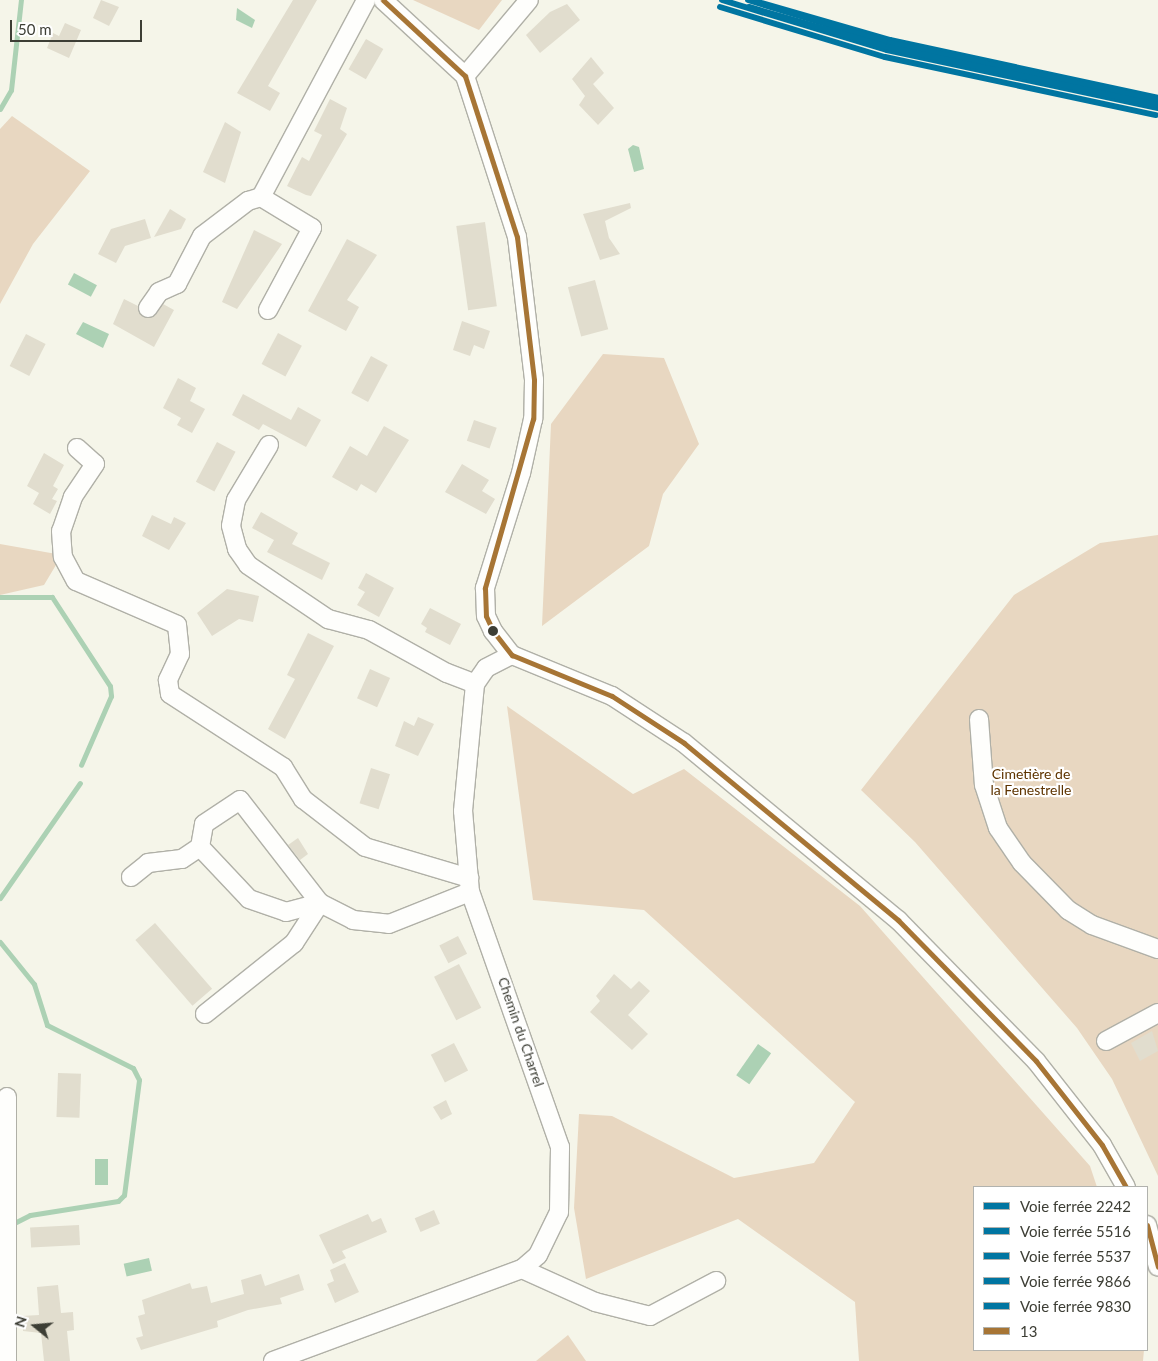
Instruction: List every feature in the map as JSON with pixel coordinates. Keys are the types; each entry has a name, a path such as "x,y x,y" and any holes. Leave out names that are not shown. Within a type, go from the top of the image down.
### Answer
{"street":[{"path":"148,308 159,292 177,284 202,236 248,201 261,197 366,0"},
{"path":"383,0 465,76 518,237 534,380 533,419 522,473 485,588 486,616 512,655 612,696 684,743 898,920 1042,1068 1102,1144 1125,1186"},
{"path":"465,76 528,0"},
{"path":"261,197 312,228 268,310"},
{"path":"269,445 236,500 231,526 237,549 248,565 328,619 369,630 447,674 475,684 486,668 512,655"},
{"path":"77,448 95,464 73,497 61,531 63,557 76,581 177,625 180,654 168,680 170,694 283,767 303,800 365,846 469,885"},
{"name":"Chemin du Charrel","path":"273,1361 522,1269 538,1255 559,1212 560,1147 469,885 462,812 475,684"},
{"path":"979,718 984,785 998,828 1016,855 1068,910 1092,925 1158,949"},
{"path":"130,876 148,863 182,859 200,847 204,824 240,800 320,903 372,925 389,924 469,885"},
{"path":"200,847 249,899 286,912 320,903"},
{"path":"205,1014 294,943 320,903"},
{"path":"1106,1040 1158,1013"},
{"path":"7,1097 3,1186 7,1361"},
{"path":"1153,1235 1158,1267"},
{"path":"522,1269 595,1302 650,1316 716,1281"}],"green space":[{"path":"413,0 502,0 479,30"},
{"path":"12,116 90,171 33,244 0,304 0,129"},
{"path":"603,354 664,358 699,444 663,494 649,546 542,626 551,424"},
{"name":"Cimetière de la Fenestrelle","path":"1158,535 1158,1176 1112,1079 1077,1028 915,842 861,790 1014,595 1100,543"},
{"path":"0,544 62,555 44,585 0,595"},
{"path":"507,706 633,794 684,769 860,906 1090,1166 1097,1186 973,1186 973,1351 1144,1351 1143,1361 859,1361 855,1302 738,1219 586,1279 574,1208 579,1114 612,1116 734,1178 814,1163 855,1102 644,910 533,900"},
{"path":"568,1335 586,1361 536,1361"}],"shaded area":[{"path":"237,8 255,20 252,28 236,20"},
{"path":"633,145 639,147 644,169 634,172 628,149"},
{"path":"74,273 97,285 91,297 68,284"},
{"path":"83,322 109,334 103,348 76,334"},
{"path":"758,1044 771,1053 749,1084 736,1075"},
{"path":"95,1159 108,1159 108,1185 95,1185"},
{"path":"149,1258 152,1271 127,1277 124,1264"}],"building":[{"path":"101,0 119,7 109,26 93,18"},
{"path":"293,0 317,0 268,86 280,93 270,111 237,93"},
{"path":"567,4 580,20 540,53 526,35 550,12"},
{"path":"65,23 81,30 69,58 47,48 53,33 59,36"},
{"path":"366,39 383,49 366,79 348,69"},
{"path":"591,57 604,73 593,84 614,108 598,125 579,105 585,96 572,79"},
{"path":"330,99 347,108 340,129 347,134 311,196 306,195 287,186 302,157 309,161 322,135 314,131"},
{"path":"225,122 241,132 225,183 203,172"},
{"path":"630,203 631,208 605,221 609,238 620,254 600,260 583,214"},
{"path":"170,209 186,219 181,229 154,237"},
{"path":"145,219 151,238 125,246 116,263 98,254 111,229"},
{"path":"485,222 497,306 468,310 456,226"},
{"path":"254,230 282,244 237,309 222,302"},
{"path":"347,239 377,255 347,300 359,307 346,331 308,311"},
{"path":"595,280 608,329 581,337 568,287"},
{"path":"124,299 138,306 147,318 163,304 174,310 154,347 113,324"},
{"path":"462,321 490,331 484,349 474,345 470,356 453,350"},
{"path":"278,333 302,346 285,377 262,364"},
{"path":"26,334 46,344 29,376 10,366"},
{"path":"371,356 388,365 368,402 351,393"},
{"path":"178,378 196,388 190,401 205,409 192,433 177,425 181,418 163,408"},
{"path":"243,394 291,420 298,407 321,420 306,447 263,424 259,430 232,415"},
{"path":"474,420 497,428 490,449 467,441"},
{"path":"384,426 409,440 376,493 361,484 357,491 332,477 350,446 367,456"},
{"path":"217,442 236,452 214,492 196,482"},
{"path":"44,453 64,465 53,486 58,489 52,499 57,501 50,514 33,504 39,493 27,486"},
{"path":"462,464 489,480 482,491 495,499 486,514 445,492"},
{"path":"261,512 298,533 292,544 330,563 322,580 267,552 274,540 252,528"},
{"path":"152,515 171,524 174,517 186,523 169,550 142,536"},
{"path":"366,573 394,588 379,617 357,605 365,592 358,588"},
{"path":"227,589 259,596 253,622 239,619 212,636 197,613"},
{"path":"430,608 461,624 450,645 425,632 427,628 421,624"},
{"path":"308,633 334,646 285,739 268,729 295,679 287,675"},
{"path":"370,669 390,678 377,707 357,698"},
{"path":"418,717 434,724 418,756 395,746 404,721 414,726"},
{"path":"371,768 390,774 379,809 360,803"},
{"path":"298,838 308,854 300,860 288,845"},
{"path":"155,923 212,989 192,1006 135,940"},
{"path":"458,936 467,954 448,963 439,946"},
{"path":"459,964 481,1008 456,1020 434,977"},
{"path":"614,974 631,989 639,981 650,991 628,1015 648,1034 632,1050 590,1012 600,1001 596,996"},
{"path":"1152,1031 1158,1051 1140,1061 1131,1043"},
{"path":"454,1043 468,1071 445,1082 431,1055"},
{"path":"58,1073 81,1074 79,1118 56,1117"},
{"path":"446,1100 452,1114 441,1120 433,1107"},
{"path":"434,1210 440,1224 421,1232 415,1218"},
{"path":"368,1214 372,1222 381,1218 387,1232 342,1251 346,1258 333,1264 319,1235"},
{"path":"79,1225 80,1245 31,1248 30,1228"},
{"path":"345,1263 359,1292 335,1303 327,1284 334,1281 330,1270"},
{"path":"261,1274 265,1286 299,1274 304,1290 280,1298 282,1304 248,1310 217,1321 218,1327 141,1350 136,1338 143,1336 138,1316 145,1314 142,1300 190,1283 192,1289 207,1286 211,1303 244,1294 241,1280"},
{"path":"58,1285 61,1313 73,1312 74,1330 67,1331 70,1361 44,1361 41,1333 23,1331 22,1316 39,1315 37,1287"}],"waterway":[{"path":"0,109 11,90 21,0"},
{"path":"0,597 52,597 110,686 111,696 81,765"},
{"path":"0,898 80,783"},
{"path":"0,942 34,984 47,1025 133,1068 139,1080 124,1195 118,1201 30,1215 12,1224"}],"rail line":[{"name":"2242","path":"722,0 887,50 1158,108"},
{"name":"9866","path":"748,0 889,43 1158,100"},
{"name":"5537","path":"751,0 890,40 1158,98"},
{"name":"5516","path":"720,7 885,57 1156,115"},
{"name":"9830","path":"749,7 888,47 1156,105"}],"transit line":[{"name":"13","path":"383,0 465,76 517,237 534,380 533,419 485,588 486,616 493,631 512,655 612,696 684,743 898,920 1036,1061 1102,1145 1125,1186"},
{"name":"13","path":"1148,1229 1158,1267"}]}
